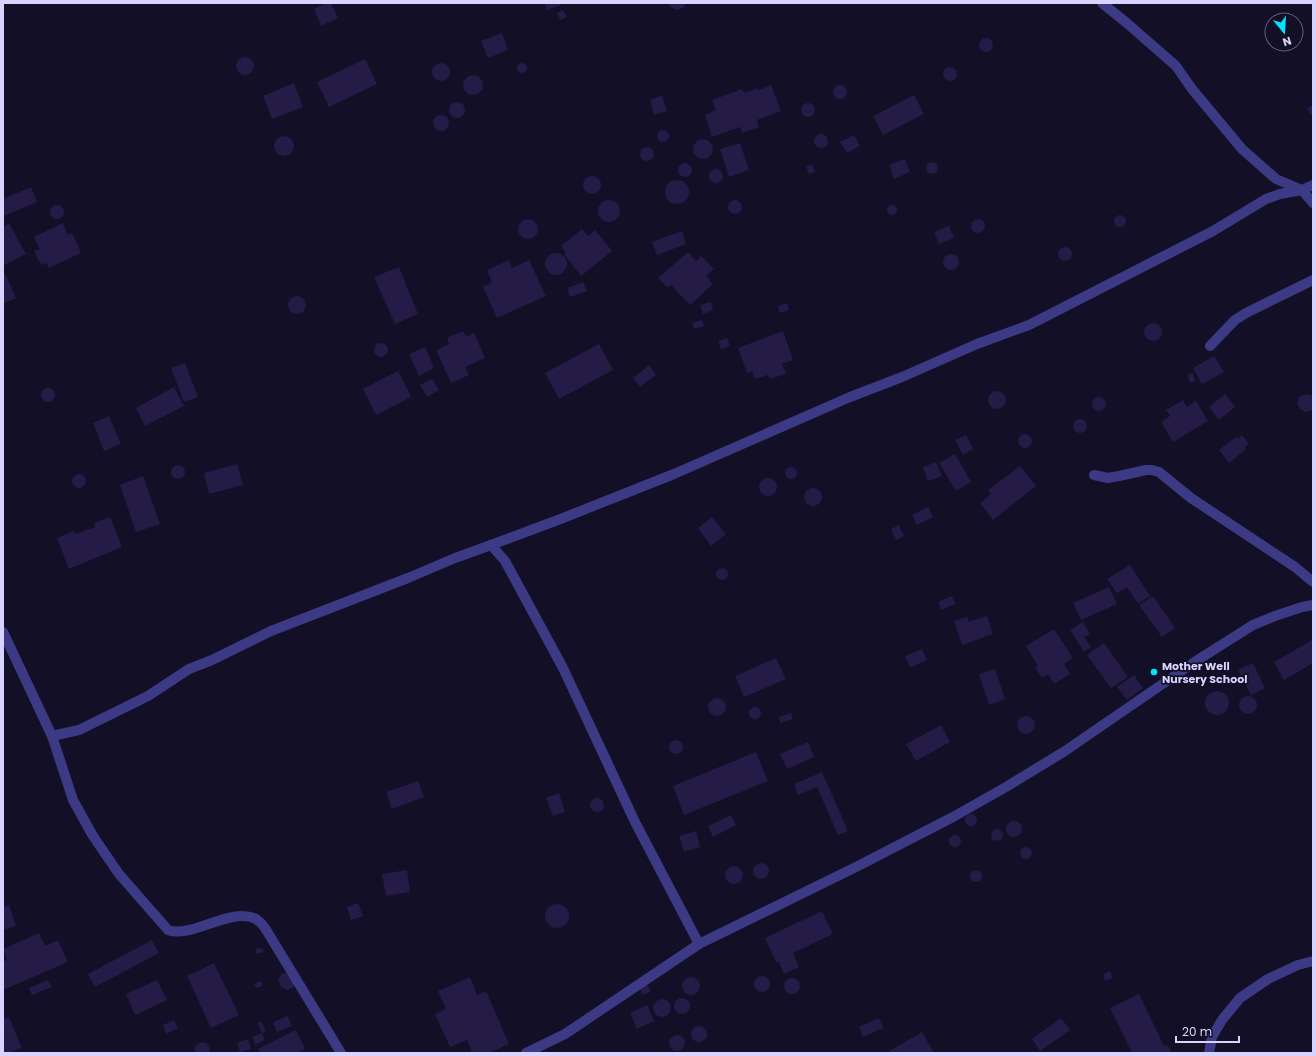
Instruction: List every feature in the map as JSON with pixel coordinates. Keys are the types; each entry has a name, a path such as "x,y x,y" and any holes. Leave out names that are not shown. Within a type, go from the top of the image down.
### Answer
{"street":[{"path":"1102,3 1176,66 1192,89 1242,148 1276,179 1302,190 1313,203"},
{"path":"52,736 80,730 148,696 189,669 212,660 271,631 408,578 455,558 558,520 674,474 850,397 902,377 977,344 1029,325 1213,231 1266,199 1280,194 1302,190 1313,185"},
{"path":"1210,346 1235,320 1246,313 1313,280"},
{"path":"1094,475 1108,478 1146,470 1159,472 1191,498 1295,567 1313,582"},
{"path":"491,545 505,561 563,668 635,822 699,944"},
{"path":"526,1053 565,1034 699,944 813,889 953,817 1065,751 1190,665 1252,625 1302,607 1313,605"},
{"path":"3,632 52,736 73,800 93,836 119,874 168,930 175,933 227,918 248,917 257,919 265,928 341,1053"},
{"path":"1209,1053 1212,1037 1222,1020 1240,998 1268,979 1298,964 1313,961"}],"building":[{"path":"326,3 331,3 338,18 321,26 314,9"},
{"path":"544,3 560,3 561,5 547,10"},
{"path":"669,3 686,3 683,8 677,10 670,7"},
{"path":"563,10 567,17 560,20 557,13"},
{"path":"502,33 508,50 488,58 481,41"},
{"path":"983,38 989,38 993,42 993,48 989,52 983,52 979,48 979,42"},
{"path":"241,57 249,57 254,62 252,73 249,75 241,75 236,70 236,62"},
{"path":"365,59 377,84 329,107 317,82"},
{"path":"437,63 445,63 450,68 448,79 445,81 437,81 432,76 432,68"},
{"path":"520,63 524,63 526,64 526,72 520,73 517,70 517,66"},
{"path":"947,67 953,67 957,71 957,77 953,81 947,81 943,77 943,71"},
{"path":"473,75 480,78 483,85 480,92 473,95 466,92 463,85 466,78"},
{"path":"294,83 303,107 272,119 263,96"},
{"path":"771,85 781,111 757,120 759,127 742,133 740,127 712,137 705,115 716,110 712,100 742,89 744,93 758,88 759,90"},
{"path":"837,85 843,85 847,89 847,95 843,99 837,99 833,95 833,89"},
{"path":"662,95 667,111 654,115 650,100"},
{"path":"914,95 924,114 883,135 873,116"},
{"path":"457,102 463,104 465,110 463,116 457,118 451,116 449,110 451,104"},
{"path":"805,103 811,103 815,107 815,113 811,117 805,117 801,113 801,107"},
{"path":"1313,105 1313,118 1307,108"},
{"path":"441,115 447,117 449,123 447,129 441,131 435,129 433,123 435,117"},
{"path":"661,130 665,130 669,136 665,142 661,142 657,138 657,134"},
{"path":"818,134 824,134 828,138 828,144 824,148 818,148 814,144 814,138"},
{"path":"854,135 860,146 847,153 840,142"},
{"path":"284,136 291,139 294,146 291,153 284,156 277,153 274,146 277,139"},
{"path":"703,139 710,142 713,149 710,156 703,159 696,156 693,149 696,142"},
{"path":"740,143 749,170 729,177 720,149"},
{"path":"644,147 650,147 654,151 654,157 650,161 644,161 640,157 640,151"},
{"path":"905,159 910,172 894,179 889,165"},
{"path":"934,162 937,163 937,173 930,174 927,173 926,166 927,163"},
{"path":"682,163 688,163 692,167 692,173 688,177 682,177 678,173 678,167"},
{"path":"812,164 815,172 809,174 806,166"},
{"path":"716,169 721,171 723,176 721,181 716,183 711,181 709,176 711,171"},
{"path":"588,176 596,176 601,181 599,192 596,194 588,194 583,189 583,181"},
{"path":"677,180 685,184 689,192 685,200 677,204 669,200 665,192 669,184"},
{"path":"31,187 37,202 4,216 3,199"},
{"path":"609,200 613,201 619,207 619,215 613,221 609,222 605,221 599,215 598,211 599,207 605,201"},
{"path":"732,200 738,200 742,204 742,210 738,214 732,214 728,210 728,204"},
{"path":"54,205 60,205 64,209 64,215 60,219 54,219 50,215 50,209"},
{"path":"890,205 894,205 896,206 896,214 890,215 887,212 887,208"},
{"path":"1122,215 1125,216 1125,226 1118,227 1115,226 1114,219 1115,216"},
{"path":"528,219 535,222 538,229 535,236 528,239 521,236 518,229 521,222"},
{"path":"975,219 981,219 985,223 985,229 981,233 975,233 971,229 971,223"},
{"path":"9,223 26,254 3,266 3,227"},
{"path":"63,223 68,235 72,233 81,253 49,268 47,263 41,265 34,251 40,249 34,237"},
{"path":"949,226 954,238 939,244 934,232"},
{"path":"582,229 588,236 595,230 612,251 581,276 564,254 566,253 561,246"},
{"path":"682,231 686,244 657,255 652,242"},
{"path":"1062,247 1068,247 1072,251 1072,257 1068,261 1062,261 1058,257 1058,251"},
{"path":"688,252 696,261 701,256 714,269 706,276 713,284 690,305 671,285 668,288 658,278"},
{"path":"556,253 564,256 567,264 564,272 556,275 548,272 545,264 548,256"},
{"path":"951,254 957,256 959,262 957,268 951,270 945,268 943,262 945,256"},
{"path":"509,260 512,268 529,260 546,296 497,318 483,287 492,282 487,270"},
{"path":"399,267 418,314 395,324 374,277"},
{"path":"5,273 16,298 3,304 3,274"},
{"path":"583,282 587,291 570,297 567,288"},
{"path":"297,296 303,299 306,305 303,311 297,314 291,311 288,305 291,299"},
{"path":"711,302 713,310 703,314 700,305"},
{"path":"787,303 789,310 780,313 778,306"},
{"path":"702,320 704,326 694,329 692,323"},
{"path":"1153,323 1159,326 1162,332 1159,338 1153,341 1147,338 1144,332 1147,326"},
{"path":"463,331 466,337 474,333 485,358 465,367 469,375 451,383 436,350 449,344 447,338"},
{"path":"783,331 793,360 782,364 786,374 770,379 768,375 755,379 752,371 747,373 738,348"},
{"path":"727,338 730,346 721,349 718,341"},
{"path":"378,343 384,343 388,347 388,353 384,357 378,357 374,353 374,347"},
{"path":"599,344 613,370 559,399 545,373"},
{"path":"425,347 434,368 419,376 409,354"},
{"path":"1214,356 1224,372 1202,384 1193,368"},
{"path":"185,363 198,397 184,402 171,368"},
{"path":"649,365 656,375 640,387 633,378"},
{"path":"398,371 411,397 376,415 363,389"},
{"path":"1193,373 1195,381 1190,383 1188,374"},
{"path":"432,379 439,390 427,397 420,385"},
{"path":"174,387 184,406 145,426 136,408"},
{"path":"45,388 51,388 55,392 55,398 51,402 45,402 41,398 41,392"},
{"path":"993,391 1001,391 1006,396 1004,407 1001,409 993,409 988,404 988,396"},
{"path":"1225,394 1235,407 1219,420 1209,407"},
{"path":"1307,394 1313,396 1313,410 1306,412 1300,409 1297,403 1300,396"},
{"path":"1096,397 1102,397 1106,401 1106,407 1102,411 1096,411 1092,407 1092,401"},
{"path":"1183,400 1187,407 1196,401 1208,421 1173,442 1161,422 1170,416 1166,410"},
{"path":"109,416 121,444 104,451 93,423"},
{"path":"1077,419 1083,419 1087,423 1087,429 1083,433 1077,433 1073,429 1073,423"},
{"path":"1022,434 1028,434 1032,438 1032,444 1028,448 1022,448 1018,444 1018,438"},
{"path":"966,435 973,449 963,455 955,440"},
{"path":"1242,435 1249,444 1245,447 1246,449 1229,463 1219,450 1236,437 1238,439"},
{"path":"955,454 971,482 956,491 939,463"},
{"path":"936,462 942,476 928,481 923,467"},
{"path":"237,464 243,485 209,494 204,473"},
{"path":"175,465 181,465 185,469 185,475 181,479 175,479 171,475 171,469"},
{"path":"1020,466 1036,486 993,520 980,503 991,494 988,490"},
{"path":"789,467 793,467 797,473 793,479 789,479 785,475 785,471"},
{"path":"76,474 82,474 86,478 86,484 82,488 76,488 72,484 72,478"},
{"path":"143,476 160,524 136,532 120,485"},
{"path":"768,478 774,481 777,487 774,493 768,496 762,493 759,487 762,481"},
{"path":"813,488 819,491 822,497 819,503 813,506 807,503 804,497 807,491"},
{"path":"928,507 933,517 917,525 912,515"},
{"path":"110,517 122,547 69,569 57,538 74,531 76,534 95,527 94,523"},
{"path":"712,517 726,534 711,546 698,528"},
{"path":"899,525 904,536 896,540 891,529"},
{"path":"1130,565 1150,596 1138,604 1127,587 1117,593 1107,579"},
{"path":"720,568 724,568 728,574 724,580 720,580 716,576 716,572"},
{"path":"1109,587 1117,604 1081,620 1073,603"},
{"path":"952,596 955,604 941,610 938,602"},
{"path":"1153,596 1175,628 1162,637 1139,605"},
{"path":"987,616 993,634 962,645 954,621 967,617 969,622"},
{"path":"1083,622 1090,634 1084,637 1091,647 1084,652 1070,630"},
{"path":"1054,629 1073,658 1064,664 1070,674 1054,684 1048,674 1042,678 1035,667 1038,666 1026,646"},
{"path":"1312,640 1313,663 1284,680 1274,662"},
{"path":"1104,643 1128,677 1111,688 1087,655"},
{"path":"922,649 927,660 910,668 905,656"},
{"path":"776,658 786,679 744,697 735,676"},
{"path":"1253,663 1265,688 1251,695 1238,670"},
{"path":"995,669 1005,699 989,705 979,674"},
{"path":"1134,675 1143,688 1127,700 1117,687"},
{"path":"1217,691 1226,694 1229,703 1226,712 1217,715 1208,712 1205,703 1208,694"},
{"path":"1248,696 1254,699 1257,705 1254,711 1248,714 1242,711 1239,705 1242,699"},
{"path":"713,698 721,698 726,703 724,714 721,716 713,716 708,711 708,703"},
{"path":"753,707 757,707 761,713 757,719 753,719 749,715 749,711"},
{"path":"791,713 793,719 780,723 779,717"},
{"path":"1026,716 1032,719 1035,725 1032,731 1026,734 1020,731 1017,725 1020,719"},
{"path":"941,725 950,742 916,761 906,744"},
{"path":"673,740 679,740 683,744 683,750 679,754 673,754 669,750 669,744"},
{"path":"808,742 814,757 787,769 780,754"},
{"path":"756,752 768,781 684,815 673,786"},
{"path":"822,772 848,831 838,835 817,787 798,795 794,784"},
{"path":"418,781 424,797 392,809 386,792"},
{"path":"559,793 565,812 553,816 546,798"},
{"path":"594,798 600,798 604,802 604,808 600,812 594,812 590,808 590,802"},
{"path":"969,814 973,814 977,820 973,826 969,826 965,822 965,818"},
{"path":"731,815 736,825 713,837 708,826"},
{"path":"1014,821 1021,826 1022,829 1017,836 1014,837 1007,832 1006,829 1011,822"},
{"path":"995,829 999,829 1003,835 999,841 995,841 991,837 991,833"},
{"path":"696,831 700,847 684,852 679,836"},
{"path":"953,835 957,835 961,841 957,847 953,847 949,843 949,839"},
{"path":"1024,847 1028,847 1032,853 1028,859 1024,859 1020,855 1020,851"},
{"path":"761,863 768,868 769,871 764,878 761,879 754,874 753,871 758,864"},
{"path":"734,866 741,868 743,875 741,882 734,884 727,882 725,875 727,868"},
{"path":"407,870 410,892 386,896 382,874"},
{"path":"974,870 978,870 982,876 978,882 974,882 970,878 970,874"},
{"path":"358,903 363,916 351,920 347,907"},
{"path":"557,904 565,908 569,916 565,924 557,928 549,924 545,916 549,908"},
{"path":"9,905 16,926 3,930 3,907"},
{"path":"822,911 833,934 793,953 799,967 784,974 779,962 776,962 765,938"},
{"path":"39,933 45,946 58,940 68,962 3,990 3,962 7,960 3,949"},
{"path":"152,940 159,953 95,987 88,974"},
{"path":"262,948 264,952 257,954 255,949"},
{"path":"214,963 239,1015 211,1028 187,976"},
{"path":"1110,971 1113,978 1105,981 1103,974"},
{"path":"288,972 296,982 293,988 287,990 281,987 278,980 281,974"},
{"path":"762,976 768,978 770,984 768,990 762,992 756,990 754,984 756,978"},
{"path":"470,977 477,995 486,991 509,1044 489,1053 472,1053 467,1040 450,1047 435,1014 446,1009 438,991"},
{"path":"687,977 695,977 700,982 698,993 695,995 687,995 682,990 682,982"},
{"path":"792,978 799,983 800,986 795,993 792,994 785,989 784,986 789,979"},
{"path":"48,980 52,987 32,995 29,988"},
{"path":"157,980 167,1000 135,1015 126,994"},
{"path":"261,981 263,986 256,988 254,984"},
{"path":"648,985 651,992 642,995 640,988"},
{"path":"1139,994 1164,1046 1167,1044 1172,1053 1132,1053 1110,1008"},
{"path":"682,998 688,1000 690,1006 688,1012 682,1014 676,1012 674,1006 676,1000"},
{"path":"662,999 668,1002 671,1008 668,1014 662,1017 656,1014 653,1008 656,1002"},
{"path":"647,1005 654,1021 637,1029 630,1013"},
{"path":"288,1016 292,1026 277,1032 273,1022"},
{"path":"9,1017 22,1048 5,1053 3,1049 3,1019"},
{"path":"879,1018 883,1028 863,1037 859,1027"},
{"path":"1061,1018 1070,1030 1040,1051 1032,1039"},
{"path":"174,1020 178,1028 166,1034 163,1025"},
{"path":"261,1021 266,1031 262,1033 257,1023"},
{"path":"699,1026 705,1028 707,1034 705,1040 699,1042 693,1040 691,1034 693,1028"},
{"path":"296,1030 305,1049 297,1053 260,1053 258,1049"},
{"path":"922,1032 934,1053 886,1053"},
{"path":"262,1033 265,1040 255,1045 252,1037"},
{"path":"677,1035 684,1040 685,1043 680,1050 677,1051 670,1046 669,1043 674,1036"},
{"path":"248,1039 251,1049 240,1052 237,1043"},
{"path":"203,1042 208,1044 210,1050 208,1053 196,1053 194,1049 197,1044"}],"place":[{"name":"Mother Well Nursery School","path":"1154,672"}]}
